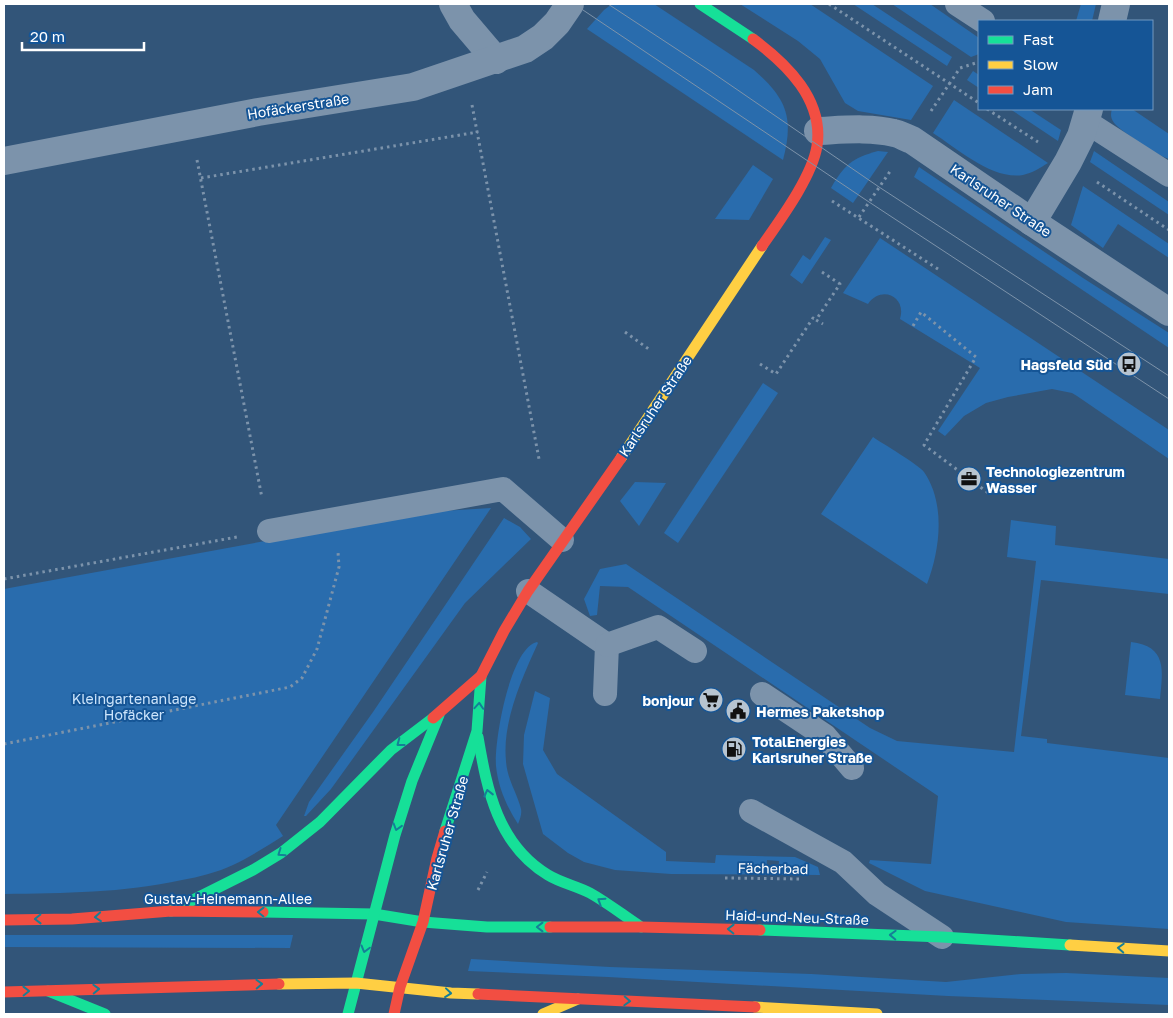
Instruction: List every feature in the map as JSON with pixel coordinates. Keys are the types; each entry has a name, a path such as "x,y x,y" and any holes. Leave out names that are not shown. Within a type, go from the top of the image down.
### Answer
{"street":[{"path":"453,4 462,20 496,60"},
{"name":"Hofäckerstraße","path":"4,161 258,112 413,87 525,49 543,37 557,23 570,4"},
{"name":"Karlsruher Straße","path":"348,1014 395,835 412,781 439,714 481,676 504,631 528,591 562,540 583,514 614,469 787,209 812,164 818,131 813,110 799,82 759,43 700,4"},
{"path":"1112,20 1116,4"},
{"path":"1032,222 1068,162 1081,136 1087,115"},
{"name":"Karlsruher Straße","path":"818,131 850,129 885,131 912,140 1169,312"},
{"name":"Karlsruher Straße","path":"394,1014 400,987 423,922 437,858 477,731 481,676"},
{"path":"171,911 253,870 281,853 320,822 391,750 439,714"},
{"path":"477,731 490,801 506,835 516,847 532,864 565,883 584,889 642,928"},
{"name":"Gustav-Heinemann-Allee","path":"4,920 72,919 171,911 374,914 423,922"},
{"name":"Haid-und-Neu-Straße","path":"423,922 487,927 779,930 942,937 1169,951"},
{"path":"4,992 356,983 451,994 578,998 877,1014"},
{"path":"48,991 105,1014"},
{"path":"543,1014 578,998"}],"lane":[{"path":"956,4 980,20"},
{"path":"1087,115 1169,175"},
{"path":"269,531 503,489 562,540"},
{"path":"528,591 607,645"},
{"path":"607,645 658,627 695,651"},
{"path":"605,694 607,645"},
{"path":"762,694 825,736 852,768"},
{"path":"751,811 843,862 878,894 942,937"}],"path":[{"path":"829,4 978,102"},
{"path":"950,84 960,68 978,62"},
{"path":"466,70 539,459"},
{"path":"990,110 1169,230"},
{"path":"269,531 200,178 478,132"},
{"path":"912,140 859,217 941,271"},
{"path":"816,320 840,284 822,272"},
{"path":"913,326 921,312 976,356 924,445 991,495"},
{"path":"760,364 776,374 813,318 823,324"},
{"path":"624,332 657,354"},
{"path":"4,579 244,535"},
{"path":"4,744 290,687 302,678 316,649 339,568"},
{"name":"Fächerbad","path":"725,878 811,880"}],"green space":[{"path":"612,4 654,4 754,70 765,80 781,100 785,110 788,132 783,160 587,29"},
{"path":"740,4 810,4 933,86 911,120 858,111 845,103 820,59 798,41"},
{"path":"853,4 872,4 952,57 947,66"},
{"path":"892,4 930,4 978,37 978,54 971,57"},
{"path":"1081,4 1096,4 1092,20 1076,20"},
{"path":"973,71 978,74 978,87 967,80"},
{"path":"954,100 1048,163 1023,175 1011,175 987,168 964,155 933,133"},
{"path":"1012,110 1031,110 1061,130 1058,141"},
{"path":"1112,110 1133,110 1169,134 1169,159 1132,138 1115,124 1111,115"},
{"path":"878,151 888,152 853,203 831,188 840,173 855,160"},
{"path":"1094,151 1169,202 1169,215 1090,162"},
{"path":"753,165 773,179 749,220 715,219"},
{"path":"919,167 1083,278 1169,333 1169,348 914,177"},
{"path":"1083,186 1169,244 1169,258 1118,224 1103,248 1071,225"},
{"path":"825,237 831,240 802,284 790,275 803,255 810,260"},
{"path":"880,238 1169,430 1169,459 1072,393 1052,389 986,403 964,416 945,436 938,431 980,368 900,319 900,304 891,296 886,294 879,295 868,304 843,293"},
{"path":"763,383 778,393 678,543 664,533"},
{"path":"873,437 920,468 931,485 936,498 939,527 938,542 932,571 927,584 821,514"},
{"path":"635,482 666,483 639,526 620,501"},
{"name":"Kleingartenanlage Hofäcker","path":"491,508 276,825 283,836 233,865 188,879 116,890 4,894 4,589 442,511"},
{"path":"504,518 520,527 531,539 465,603 331,789 304,816 309,802 373,712"},
{"path":"1011,520 1056,526 1055,545 1169,559 1169,594 1041,580 1021,736 1047,739 1047,743 1169,758 1169,929 1066,922 925,891 869,863 870,860 931,864 938,796 628,587 600,586 597,615 590,616 584,599 600,569 626,564 870,728 897,741 1014,752 1036,561 1007,557"},
{"path":"537,642 515,700 507,731 506,761 510,780 521,811 518,824 501,789 496,766 496,754 501,717 512,677 519,660 527,648"},
{"path":"1131,642 1143,644 1157,654 1162,669 1160,699 1125,695"},
{"path":"535,691 550,698 543,750 557,774 666,852 666,861 715,863 716,855 795,857 818,867 820,875 671,874 615,870 584,862 568,853 543,834 523,764 524,735","holes":["767,860 779,861 778,874 766,873"]},
{"path":"4,935 293,935 290,948 4,947"},
{"path":"471,959 946,982 1021,974 1066,973 1169,978 1169,1005 948,996 468,971"}],"tram line":[{"path":"574,4 869,202 1169,399"},
{"path":"608,4 710,71 879,187 1169,376"}],"traffic: fast":[{"path":"700,4 753,39"},
{"path":"445,831 477,731 481,676"},
{"path":"348,1014 395,835 412,781 439,715"},
{"path":"171,911 253,870 281,853 320,822 391,750 433,718"},
{"path":"478,737 491,796 506,832 517,848 531,863 548,875 590,893 641,927"},
{"path":"263,912 374,914 423,922 487,927 550,927"},
{"path":"760,930 942,937 1070,945"},
{"path":"48,991 105,1014"}],"traffic: slow":[{"path":"621,458 762,246"},
{"path":"1070,945 1169,951"},
{"path":"279,984 356,983 478,994"},
{"path":"543,1014 578,999"},
{"path":"755,1007 877,1014"}],"traffic: jam":[{"path":"753,39 778,60 800,85 815,113 818,129 817,146 809,171 794,198 762,246"},
{"path":"433,718 481,676 504,631 528,591 621,458"},
{"path":"394,1014 400,987 423,922 445,831"},
{"path":"4,920 72,919 171,911 263,912"},
{"path":"550,927 760,930"},
{"path":"4,992 279,984"},
{"path":"478,994 755,1007"}],"place":[{"name":"Hagsfeld Süd","path":"1129,364"},
{"name":"Technologiezentrum Wasser","path":"969,479"},
{"name":"bonjour","path":"711,700"},
{"name":"Hermes Paketshop","path":"738,711"},
{"name":"TotalEnergies Karlsruher Straße","path":"734,749"}]}
